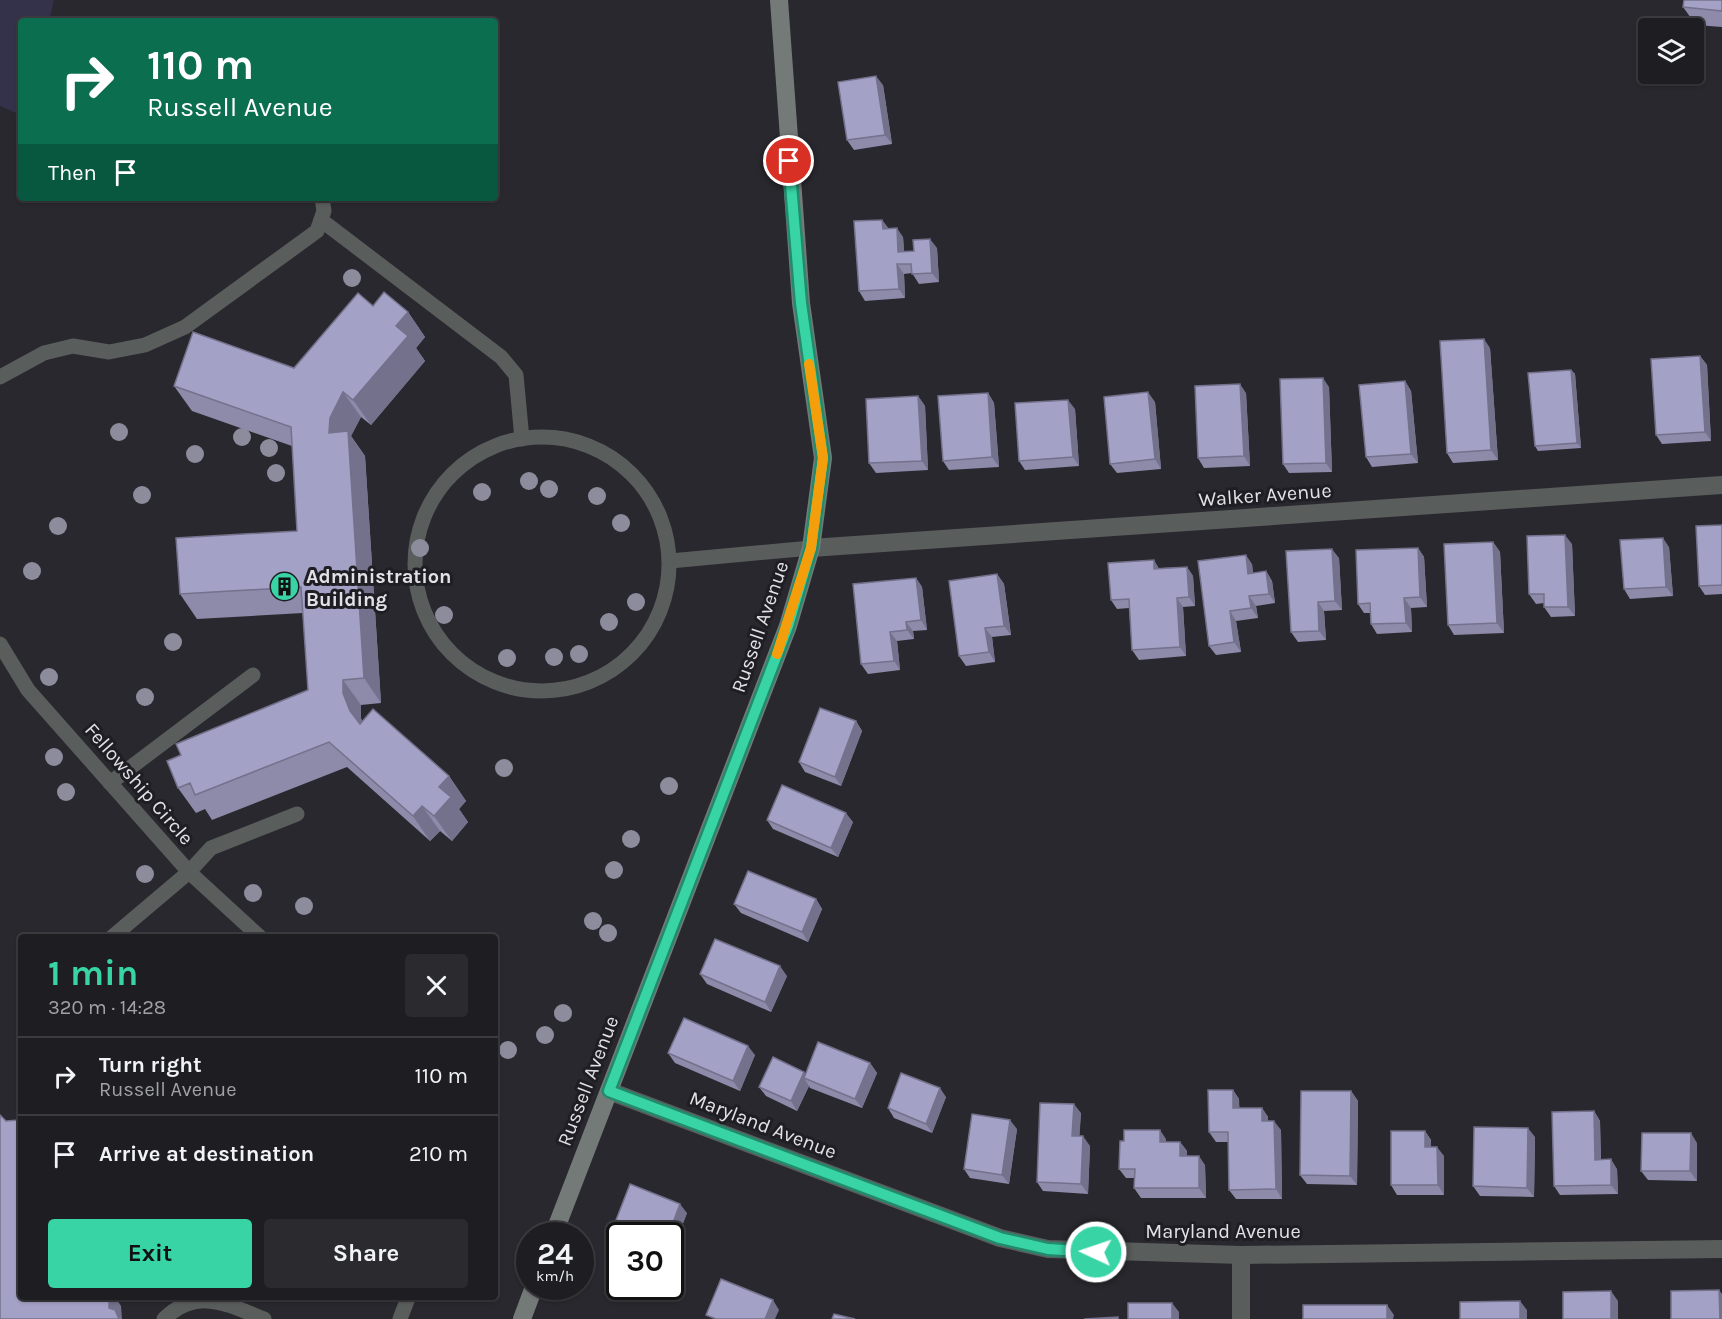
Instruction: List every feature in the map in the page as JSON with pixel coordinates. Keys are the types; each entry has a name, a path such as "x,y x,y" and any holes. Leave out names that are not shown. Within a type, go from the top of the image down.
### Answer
{"street":[{"name":"Russell Avenue","path":"559,1222 788,626 811,548 823,458 801,303 779,0"},
{"name":"Walker Avenue","path":"811,548 1722,485"},
{"name":"Maryland Avenue","path":"609,1091 1000,1238 1048,1249 1241,1255 1722,1249"},
{"path":"1241,1255 1241,1319"},
{"path":"522,1319 529,1300"}],"lane":[{"path":"0,377 44,353 73,346 109,352 145,345 185,327 317,231 324,211 322,201"},
{"path":"321,220 501,357 516,375 522,439"},
{"path":"560,438 587,445 608,455 637,480 650,497 665,532 670,561 669,584 654,627 632,655 619,667 593,682 564,690 537,692 507,687 487,680 462,663 446,648 434,631 420,601 415,572 419,530 435,494 448,478 468,460 490,448 522,439 560,438"},
{"path":"670,561 811,548"},
{"name":"Fellowship Circle","path":"0,644 28,690 110,783 189,872 257,934"},
{"path":"110,783 253,675"},
{"path":"116,934 189,872 211,848 297,814"},
{"path":"164,1319 176,1307 194,1300"},
{"path":"202,1300 224,1304 264,1319"},
{"path":"400,1319 407,1300"}],"shaded area":[{"path":"0,0 54,0 50,18 18,18 18,114 0,106"}],"building":[{"path":"1684,0 1722,0 1722,11 1683,7"},
{"path":"876,76 885,135 847,140 838,82"},
{"path":"882,220 883,229 897,228 898,252 914,251 913,240 930,239 932,273 912,274 911,264 897,264 899,289 859,291 854,221"},
{"name":"Administration Building","path":"384,292 408,312 396,326 408,336 353,400 343,392 330,418 329,433 348,431 364,678 343,680 343,693 350,711 360,724 373,709 449,776 439,787 451,797 434,816 422,806 413,816 329,742 195,795 190,783 178,788 167,761 181,755 176,744 308,690 301,587 180,594 176,538 297,531 291,427 174,386 193,332 294,368 358,293 373,306"},
{"path":"1484,339 1491,450 1447,453 1440,341"},
{"path":"1700,356 1705,432 1656,435 1651,359"},
{"path":"1571,370 1577,443 1535,446 1528,373"},
{"path":"1323,378 1326,463 1283,464 1280,379"},
{"path":"1405,381 1411,454 1366,457 1359,385"},
{"path":"1240,384 1244,456 1198,458 1195,386"},
{"path":"1148,392 1155,459 1110,464 1104,397"},
{"path":"988,393 992,457 943,461 938,396"},
{"path":"918,396 922,461 869,463 866,399"},
{"path":"1068,400 1073,457 1019,461 1015,403"},
{"path":"1722,525 1722,585 1699,586 1696,526"},
{"path":"1565,535 1568,607 1544,607 1544,594 1529,594 1527,536"},
{"path":"1663,538 1666,587 1624,589 1620,540"},
{"path":"1493,542 1497,623 1448,625 1444,544"},
{"path":"1418,548 1420,597 1404,598 1406,623 1371,624 1370,603 1358,604 1356,550"},
{"path":"1332,549 1335,601 1318,602 1319,631 1291,632 1286,551"},
{"path":"1246,555 1248,574 1266,571 1269,594 1249,596 1251,608 1230,611 1234,642 1209,646 1198,561"},
{"path":"1154,560 1154,569 1187,567 1189,597 1177,598 1180,647 1132,650 1129,599 1111,600 1108,563"},
{"path":"997,574 1004,626 985,628 989,652 959,656 949,581"},
{"path":"916,578 921,620 906,622 907,630 890,632 894,661 861,664 853,584"},
{"path":"820,708 856,721 835,777 799,762"},
{"path":"782,785 846,813 831,848 767,820"},
{"path":"748,871 816,899 802,932 734,904"},
{"path":"715,939 780,966 765,1002 700,974"},
{"path":"684,1018 748,1046 733,1081 668,1053"},
{"path":"818,1042 870,1063 855,1099 804,1078"},
{"path":"773,1057 804,1072 791,1101 759,1087"},
{"path":"901,1073 940,1088 926,1124 888,1108"},
{"path":"1208,1090 1233,1090 1233,1108 1262,1108 1262,1121 1274,1121 1276,1189 1229,1190 1228,1132 1209,1132"},
{"path":"1301,1091 1351,1091 1350,1176 1300,1175"},
{"path":"1040,1103 1074,1104 1072,1136 1083,1136 1081,1184 1037,1182"},
{"path":"1594,1111 1595,1160 1611,1159 1611,1185 1554,1186 1552,1112"},
{"path":"972,1114 1010,1120 1002,1175 964,1169"},
{"path":"0,1115 6,1121 18,1120 18,1300 109,1300 109,1308 115,1310 119,1319 0,1319"},
{"path":"1474,1127 1528,1128 1527,1188 1473,1186"},
{"path":"1124,1130 1160,1130 1160,1142 1180,1142 1180,1156 1199,1156 1199,1188 1134,1188 1135,1169 1119,1169 1120,1141 1124,1141"},
{"path":"1391,1131 1425,1131 1425,1147 1437,1147 1438,1185 1391,1185"},
{"path":"1642,1133 1691,1133 1690,1171 1641,1171"},
{"path":"630,1184 680,1204 673,1222 622,1222 616,1220"},
{"path":"721,1279 773,1300 765,1319 716,1319 706,1315"},
{"path":"1719,1290 1720,1319 1671,1319 1671,1291"},
{"path":"1611,1291 1611,1319 1563,1319 1563,1292"},
{"path":"1520,1301 1520,1319 1460,1319 1460,1302"},
{"path":"1128,1303 1172,1303 1172,1319 1128,1319"},
{"path":"1303,1305 1387,1305 1387,1319 1303,1319"},
{"path":"834,1314 855,1319 832,1319"},
{"path":"1118,1317 1118,1319 1084,1319"}],"slow traffic":[{"path":"777,654 788,626 811,548 823,458 809,364"}],"place":[{"name":"Administration Building","path":"285,587"}],"route":[{"path":"789,161 801,303 823,458 811,548 788,626 609,1091 1000,1238 1048,1249 1096,1252"}]}
